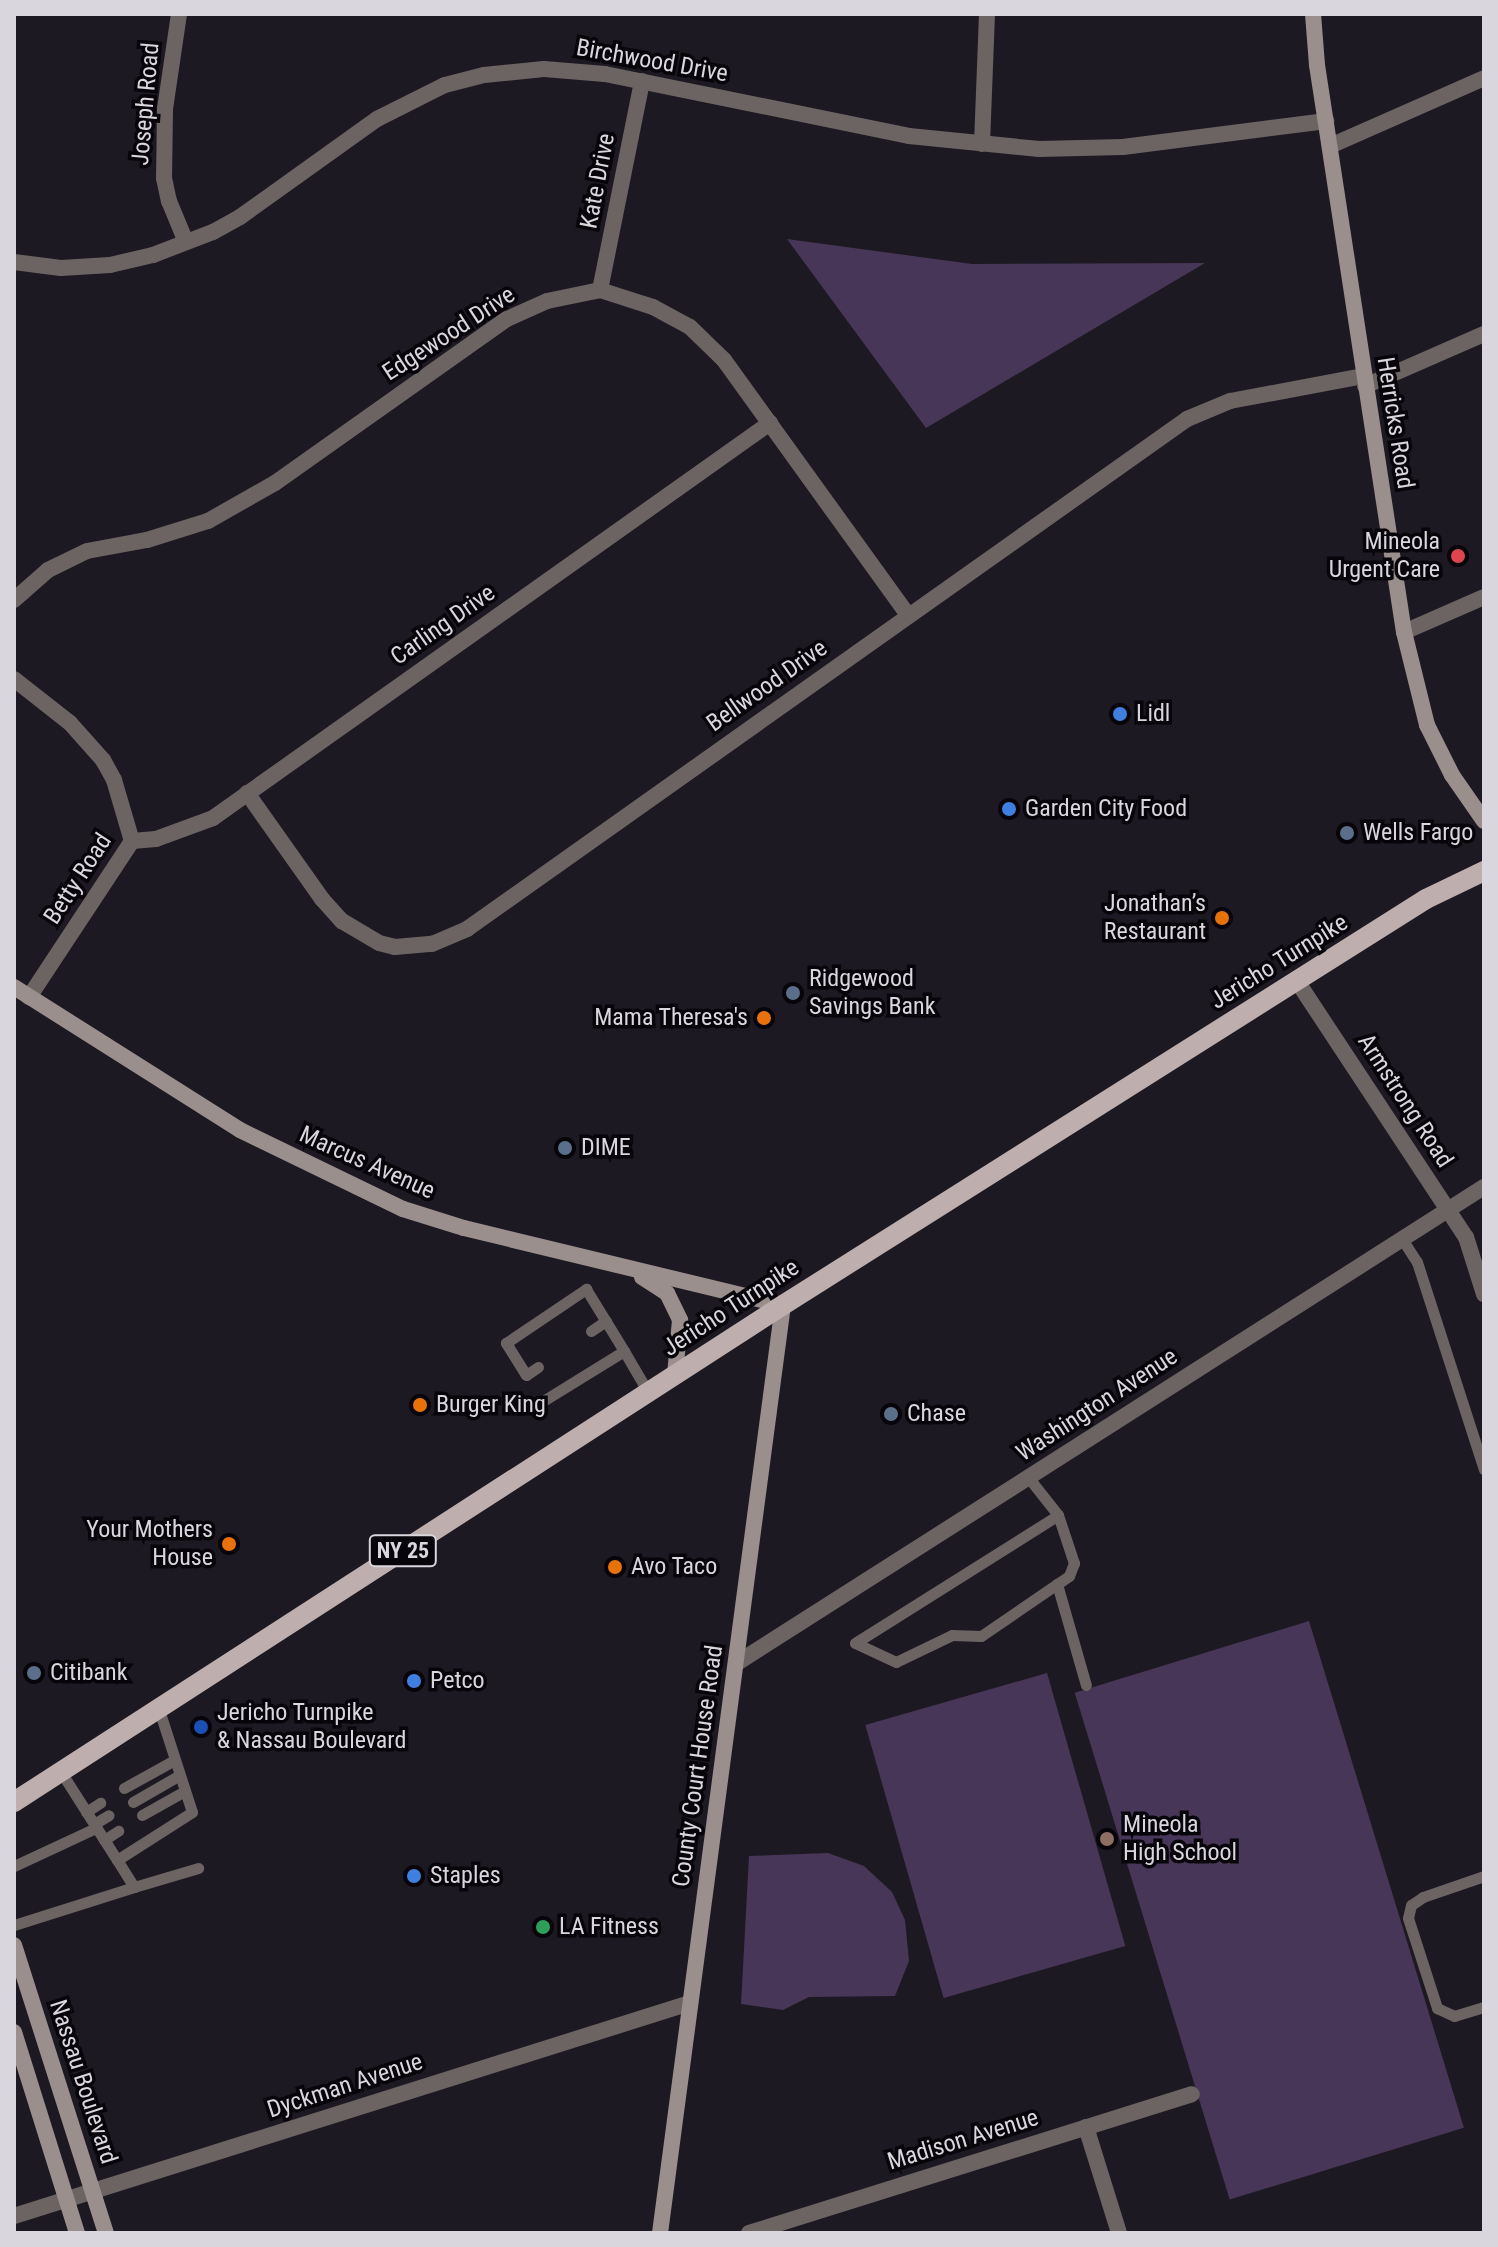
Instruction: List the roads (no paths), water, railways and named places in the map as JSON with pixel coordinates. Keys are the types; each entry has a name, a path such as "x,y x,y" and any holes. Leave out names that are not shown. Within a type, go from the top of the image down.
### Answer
{"main road":[{"name":"Herricks Road","path":"1313,14 1364,381 1404,632 1420,704 1431,736 1452,775 1484,821"},
{"name":"Jericho Turnpike","path":"14,1802 783,1305 1426,899 1484,871"},
{"name":"Marcus Avenue","path":"14,987 240,1130 403,1209 464,1228 783,1305"},
{"path":"591,1258 641,1276 667,1293 680,1320 675,1375"},
{"name":"County Court House Road","path":"660,2233 783,1305"},
{"name":"Nassau Boulevard","path":"14,1945 106,2233"},
{"name":"Nassau Boulevard","path":"14,2032 77,2233"}],"street":[{"name":"Joseph Road","path":"179,14 165,109 164,178 169,201 186,242"},
{"path":"982,144 987,14"},
{"name":"Birchwood Drive","path":"14,262 61,268 110,265 186,242 240,217 377,119 445,85 484,75 544,69 642,81 909,136 1039,149 1123,147 1326,121"},
{"path":"1330,146 1484,78"},
{"name":"Kate Drive","path":"600,290 642,81"},
{"name":"Edgewood Drive","path":"14,600 48,570 87,551 170,534 208,521 275,483 507,319 547,301 600,290 653,307 690,327 724,360 908,615"},
{"name":"Bellwood Drive","path":"247,793 322,899 342,921 360,935 379,943 395,947 432,944 467,929 1154,439 1198,412 1249,396 1364,381 1484,334"},
{"name":"Carling Drive","path":"132,841 156,839 195,825 247,793 770,423"},
{"path":"1404,632 1484,597"},
{"name":"Betty Road","path":"14,679 70,723 103,760 114,780 132,841 29,997"},
{"name":"Armstrong Road","path":"1297,981 1466,1237 1484,1294"},
{"name":"Washington Avenue","path":"737,1663 1484,1187"},
{"name":"Dyckman Avenue","path":"14,2216 690,2003"},
{"name":"Madison Avenue","path":"749,2233 1192,2094"},
{"path":"1086,2127 1119,2233"}],"lane":[{"path":"1402,1239 1417,1262 1484,1469"},
{"path":"538,1367 526,1375 506,1343 586,1289 648,1392"},
{"path":"591,1331 606,1321"},
{"path":"543,1401 624,1351"},
{"path":"1028,1477 1058,1515 1074,1563 1069,1576 981,1636 952,1635 896,1662 855,1643 1058,1515"},
{"path":"1057,1584 1086,1685"},
{"path":"117,1860 192,1812 183,1792 159,1710"},
{"path":"124,1788 173,1761"},
{"path":"61,1772 134,1887"},
{"path":"133,1802 178,1776"},
{"path":"142,1815 183,1792"},
{"path":"86,1812 100,1803"},
{"path":"14,1866 95,1826 109,1815"},
{"path":"104,1840 118,1831"},
{"path":"14,1925 198,1868"},
{"path":"1484,1876 1423,1897 1411,1905 1408,1918 1437,2008 1454,2016 1484,2007"}],"place":[{"name":"Mineola Urgent Care","path":"1458,556"},
{"name":"Lidl","path":"1120,714"},
{"name":"Garden City Food","path":"1009,809"},
{"name":"Wells Fargo","path":"1347,833"},
{"name":"Jonathan’s Restaurant","path":"1222,918"},
{"name":"Ridgewood Savings Bank","path":"793,993"},
{"name":"Mama Theresa's","path":"764,1018"},
{"name":"DIME","path":"565,1148"},
{"name":"Burger King","path":"420,1405"},
{"name":"Chase","path":"891,1414"},
{"name":"Your Mothers House","path":"229,1544"},
{"name":"Avo Taco","path":"615,1567"},
{"name":"Citibank","path":"34,1673"},
{"name":"Petco","path":"414,1681"},
{"name":"Jericho Turnpike & Nassau Boulevard","path":"201,1727"},
{"name":"Mineola High School","path":"1107,1839"},
{"name":"Staples","path":"414,1876"},
{"name":"LA Fitness","path":"543,1927"}]}
